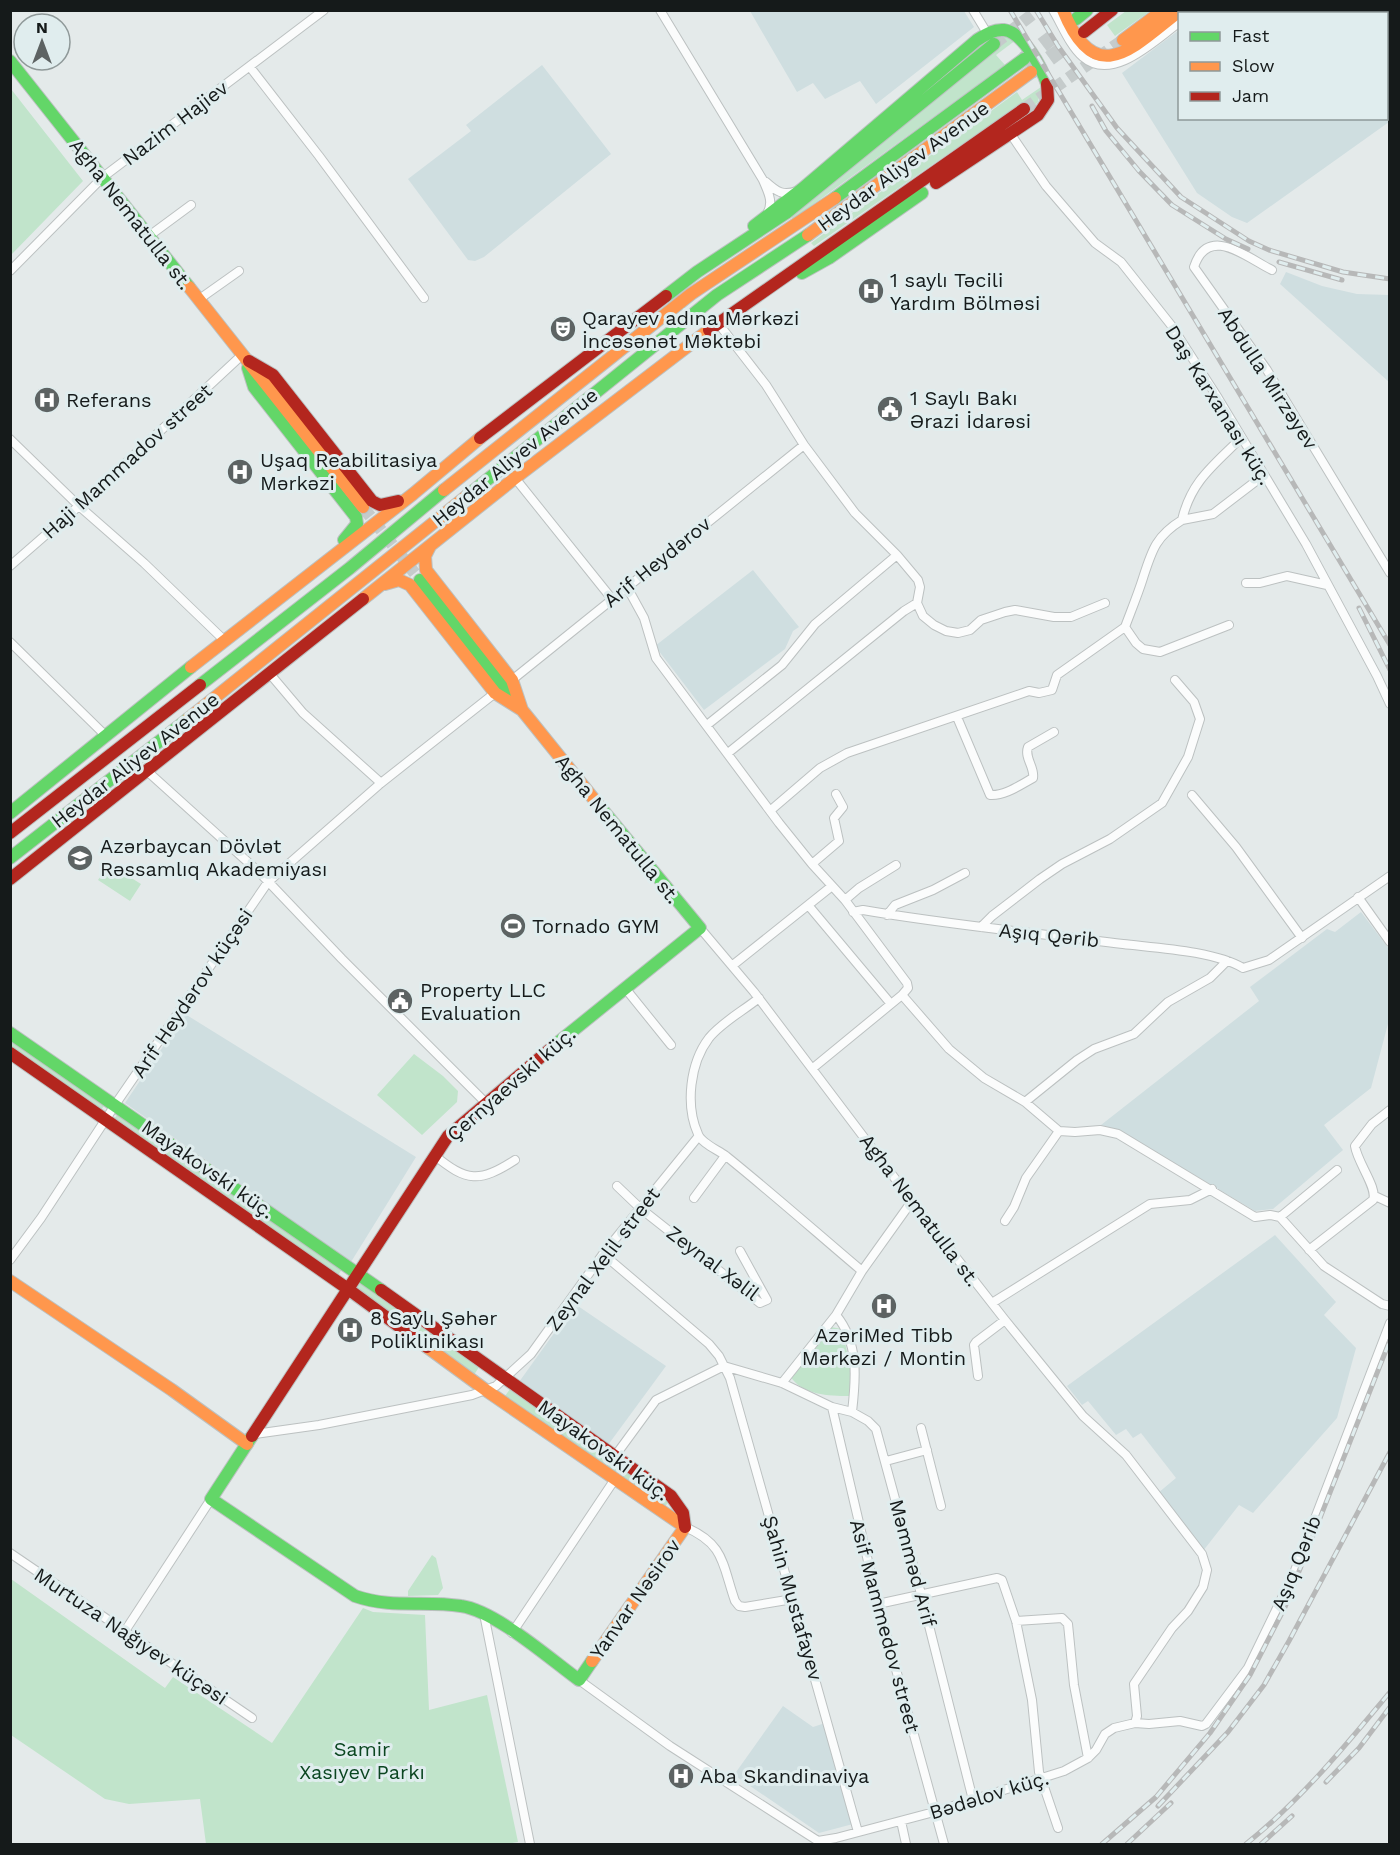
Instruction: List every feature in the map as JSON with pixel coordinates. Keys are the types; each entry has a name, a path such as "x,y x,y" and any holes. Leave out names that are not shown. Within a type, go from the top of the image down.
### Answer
{"main road":[{"path":"1063,10 1084,47 1094,55 1103,57 1126,52 1178,12"},
{"path":"1076,19 1087,10"},
{"path":"1084,32 1112,10"},
{"path":"1123,39 1162,10"},
{"path":"10,813 105,735 413,494 484,435 697,272 990,39 1003,30 1017,34 1024,41 1049,86 1048,101 1042,111 829,258 743,305"},
{"path":"697,272 796,206 990,39"},
{"name":"Heydar Aliyev Avenue","path":"10,833 350,568 495,449 691,294 836,197 1024,59"},
{"name":"Agha Nematulla st.","path":"10,61 363,507"},
{"name":"Heydar Aliyev Avenue","path":"10,858 121,773 717,295 813,232 1031,72"},
{"path":"10,879 515,478 718,323 1024,109"},
{"path":"246,360 273,375 374,503 386,505 413,494"},
{"path":"246,360 254,387 357,519 355,528 326,561"},
{"name":"Agha Nematulla st.","path":"430,546 425,556 426,570 512,680 522,710"},
{"name":"Agha Nematulla st.","path":"382,584 399,580 411,585 495,693 522,710 700,928"},
{"path":"420,580 522,710"},
{"name":"Çernyaevski küç.","path":"211,1499 448,1136 553,1046 700,928"},
{"name":"Mayakovski küç.","path":"10,1033 116,1104 359,1274 671,1496 683,1513 685,1527"},
{"name":"Mayakovski küç.","path":"10,1053 348,1289 487,1391 685,1527"},
{"path":"10,1281 172,1390 251,1439"},
{"path":"211,1499 348,1592 366,1601 378,1604 463,1606 484,1614 579,1680"},
{"name":"Yanvar Nəsirov","path":"579,1680 685,1527"}],"street":[{"path":"660,10 764,180 771,203 763,219"},
{"path":"973,10 990,39"},
{"path":"1053,10 1082,57 1090,62 1104,65 1116,64 1130,58 1178,23"},
{"name":"Nazim Hajiev","path":"10,271 103,177 321,12"},
{"path":"250,67 424,298"},
{"name":"Daş Karxanası küç.","path":"1010,133 1046,186 1095,243 1121,262 1166,319 1218,398 1306,544 1377,676 1389,704"},
{"path":"764,180 778,192 784,194 802,189"},
{"path":"149,236 191,206"},
{"name":"Abdulla Mirzəyev","path":"1272,270 1225,246 1214,244 1204,249 1197,257 1194,267 1267,370 1389,573"},
{"path":"198,300 239,271"},
{"path":"718,323 766,385 804,445 855,513 897,555 918,580 920,587 917,603 923,616 934,625 946,631 958,633 970,630 981,620 1005,612 1016,610 1054,617 1071,616 1105,603"},
{"name":"Haji Mammadov street","path":"10,566 246,360"},
{"path":"1182,520 1186,502 1201,479 1241,438"},
{"path":"10,439 79,506 144,563 225,642"},
{"name":"Arif Heydərov","path":"512,680 804,445"},
{"path":"771,810 820,768 847,753 1029,691 1039,693 1052,690 1057,675 1125,627 1144,576 1148,557 1169,528 1182,520 1213,514 1264,475"},
{"path":"515,478 612,599"},
{"path":"707,725 782,664 815,624 897,555"},
{"path":"1246,583 1295,577 1327,585"},
{"path":"627,587 644,618 656,658 812,864 845,900 905,979 908,988 902,995 813,1068"},
{"path":"728,753 904,611 917,603"},
{"path":"1125,627 1143,649 1160,652 1229,625"},
{"path":"10,642 105,735"},
{"path":"270,674 311,721 381,783"},
{"path":"981,927 1040,879 1062,864 1110,839 1162,803 1188,757 1200,719 1194,702 1175,680"},
{"name":"Arif Heydərov küçəsi","path":"10,1260 41,1218 268,882 381,783 495,693"},
{"path":"957,717 990,795 995,796 1014,789 1033,778 1034,774 1026,750 1054,732"},
{"path":"147,771 268,882 486,1103"},
{"path":"812,864 839,841 834,818 843,807 836,795"},
{"path":"1192,795 1236,847 1302,938 1389,876"},
{"path":"845,900 856,890 896,865"},
{"path":"888,915 895,905 933,890 965,873"},
{"path":"733,965 832,886"},
{"path":"1358,897 1389,942"},
{"path":"808,905 891,1005"},
{"name":"Aşıq Qərib","path":"853,912 863,910 1185,952 1233,962 1243,969 1269,960 1302,938"},
{"name":"Agha Nematulla st.","path":"700,928 759,998 1005,1320 1083,1416 1126,1455 1202,1554 1207,1570 1203,1587 1136,1681 1133,1689 1137,1716 1135,1723"},
{"path":"1025,1102 1094,1049 1134,1034 1168,1002 1210,978 1227,961"},
{"path":"626,988 671,1046"},
{"path":"902,995 949,1049 984,1078 1025,1102 1059,1131 1100,1130 1118,1134 1255,1217 1270,1215 1280,1217 1324,1266 1382,1304 1389,1306"},
{"path":"759,998 709,1039 698,1057 694,1068 691,1093 692,1114 698,1137 725,1156 862,1271"},
{"path":"1309,1250 1373,1200 1375,1192 1356,1156 1355,1146 1372,1124 1389,1110"},
{"path":"1005,1221 1026,1178 1059,1131"},
{"name":"Zeynal Xelil street","path":"487,1391 531,1354 603,1254 698,1137"},
{"path":"434,1155 452,1170 465,1177 489,1175 515,1160"},
{"path":"694,1198 725,1156"},
{"path":"1280,1217 1338,1170"},
{"name":"Zeynal Xəlil","path":"617,1186 640,1208 760,1303 765,1302 767,1300 740,1251"},
{"path":"992,1303 1149,1204 1190,1200 1212,1189"},
{"path":"1375,1196 1389,1203"},
{"path":"615,1456 656,1400 724,1366 782,1383 836,1315 862,1271 912,1201"},
{"name":"Şahin Mustafayev","path":"603,1254 709,1344 730,1378 858,1832"},
{"path":"836,1315 850,1337 856,1377 852,1412"},
{"path":"978,1376 974,1349 976,1342 1005,1320"},
{"name":"Aşıq Qərib","path":"1135,1723 1180,1721 1202,1726 1206,1724 1248,1668 1294,1573 1389,1323"},
{"name":"Məmməd Arif","path":"782,1383 832,1407 852,1412 868,1421 876,1429 973,1800"},
{"path":"251,1439 487,1391"},
{"name":"Asif Mammedov street","path":"832,1407 878,1604 944,1845"},
{"path":"921,1428 941,1506"},
{"path":"886,1461 927,1450"},
{"path":"512,1633 615,1479"},
{"path":"124,1631 211,1499"},
{"name":"Yanvar Nəsirov","path":"685,1527 702,1534 715,1546 735,1601 739,1606 793,1599"},
{"name":"Murtuza Nağıyev küçəsi","path":"10,1553 252,1718"},
{"path":"878,1604 998,1578 1002,1580 1016,1621 1032,1700 1036,1754 1058,1828"},
{"path":"484,1614 530,1845"},
{"path":"1016,1621 1062,1618 1068,1624 1074,1684 1088,1758"},
{"path":"579,1680 670,1746 814,1839 827,1843"},
{"name":"Bədəlov küç.","path":"827,1843 1064,1771 1088,1758 1110,1730 1135,1723"},
{"path":"901,1821 906,1845"}],"shaded area":[{"path":"750,11 964,11 974,27 876,104 860,81 825,99 813,83 797,92"},
{"path":"1389,11 1389,122 1247,223 1232,217 1197,193 1122,73 1178,31 1178,120 1388,120 1388,12 1203,12"},
{"path":"542,65 611,154 484,257 475,261 468,260 408,179 471,131 466,125"},
{"path":"1286,272 1322,286 1357,294 1389,295 1389,382 1280,284"},
{"path":"753,570 799,627 793,631 785,649 704,710 655,646"},
{"path":"1361,912 1389,949 1389,1020 1371,1088 1324,1125 1343,1150 1273,1209 1255,1211 1119,1130 1101,1125 1259,1001 1250,987 1327,929 1335,932"},
{"path":"185,1014 416,1157 351,1262 125,1103"},
{"path":"1275,1235 1336,1302 1324,1315 1356,1348 1337,1418 1253,1513 1239,1505 1203,1551 1158,1493 1176,1478 1141,1433 1133,1438 1126,1429 1116,1435 1088,1401 1082,1405 1067,1386"},
{"path":"575,1304 666,1366 608,1445 519,1382"},
{"path":"783,1706 813,1727 825,1723 853,1824 819,1833 734,1775"}],"green space":[{"path":"1126,11 1150,11 1115,36 1107,25"},
{"path":"1003,34 1016,40 996,55 1005,65 793,219 791,216 998,46 992,37"},
{"path":"1041,87 1038,102 1028,112 1022,103 814,246 811,243 1017,92 1022,100"},
{"path":"11,89 83,181 10,255"},
{"path":"109,864 141,884 130,901 98,880"},
{"path":"10,1037 107,1102 101,1110 11,1048"},
{"path":"414,1054 443,1076 458,1091 457,1102 422,1135 377,1095"},
{"path":"120,1111 342,1269 337,1277 114,1119"},
{"path":"359,1280 479,1367 474,1375 353,1287"},
{"path":"831,1327 842,1329 852,1375 849,1396 825,1395 809,1391 801,1387 790,1376"},
{"path":"510,1389 670,1500 664,1508 505,1396"},
{"path":"432,1555 436,1558 443,1588 438,1595 408,1596 408,1591"},
{"name":"Samir Xasıyev Parkı","path":"11,1579 165,1688 173,1677 272,1743 363,1608 373,1612 425,1615 429,1710 487,1695 518,1842 506,1844 206,1844 200,1799 129,1804 105,1799 11,1735"}],"tunnel":[{"path":"994,44 1038,10"},
{"path":"1024,59 1076,19"},
{"path":"1031,72 1084,33"},
{"path":"1024,109 1123,40"},
{"path":"363,507 420,580"}],"railway":[{"path":"1010,10 1390,645"},
{"path":"1036,10 1058,46 1117,128 1181,197 1249,241 1269,250 1343,272 1390,279"},
{"path":"1092,106 1106,131 1139,171 1172,205 1226,239 1248,249"},
{"path":"1279,262 1342,280"},
{"path":"1359,608 1390,670"},
{"path":"1102,1844 1156,1797 1210,1733 1250,1675 1285,1607 1390,1340"},
{"path":"1158,1806 1228,1732 1264,1685 1390,1452"},
{"path":"1246,1844 1304,1791 1390,1692"},
{"path":"1326,1782 1359,1748 1390,1707"},
{"path":"1127,1844 1171,1803"},
{"path":"1261,1844 1292,1816"}],"traffic: fast":[{"path":"1076,19 1087,10"},
{"path":"754,226 802,189 977,40 990,33 1004,30 1018,37 1036,60 1047,84"},
{"path":"666,296 697,272 786,213 994,44"},
{"path":"835,198 1024,59"},
{"path":"10,61 189,287"},
{"path":"802,273 829,258 922,193"},
{"path":"467,496 717,295 808,235"},
{"path":"248,368 254,387 356,517 357,524 344,540"},
{"path":"200,685 350,568 444,490"},
{"path":"420,580 516,702"},
{"path":"10,813 191,667"},
{"path":"10,858 188,719"},
{"path":"555,1045 700,928 601,808"},
{"path":"10,1033 381,1290"},
{"path":"252,1436 211,1499 355,1596 382,1602 448,1604 475,1610 506,1626 579,1680 592,1661"}],"traffic: slow":[{"path":"1063,10 1076,35 1089,50 1102,56 1117,54 1132,47 1178,12"},
{"path":"1123,40 1163,10"},
{"path":"808,235 1031,72"},
{"path":"444,490 691,294 835,198"},
{"path":"189,287 363,507"},
{"path":"363,599 515,478 709,330"},
{"path":"191,667 413,494 480,438"},
{"path":"188,719 467,496"},
{"path":"430,546 425,556 426,570 512,680 522,710 601,808"},
{"path":"385,584 399,580 410,585 495,693 522,710"},
{"path":"10,1281 172,1390 247,1444"},
{"path":"427,1347 685,1527"},
{"path":"592,1661 685,1527"}],"traffic: jam":[{"path":"1084,32 1112,10"},
{"path":"936,183 1038,115 1048,100 1047,84"},
{"path":"709,330 1024,109"},
{"path":"480,438 666,296"},
{"path":"249,361 273,375 372,501 380,505 398,501"},
{"path":"10,879 363,599"},
{"path":"10,833 200,685"},
{"path":"252,1436 448,1136 555,1045"},
{"path":"10,1053 348,1289 427,1347"},
{"path":"381,1290 671,1496 683,1513 685,1527"}],"place":[{"name":"1 saylı Təcili Yardım Bölməsi","path":"871,291"},
{"name":"Qarayev adına Mərkəzi İncəsənət Məktəbi","path":"563,329"},
{"name":"Referans","path":"47,400"},
{"name":"1 Saylı Bakı Ərazi İdarəsi","path":"890,409"},
{"name":"Uşaq Reabilitasiya Mərkəzi","path":"240,472"},
{"name":"Azərbaycan Dövlət Rəssamlıq Akademiyası","path":"80,858"},
{"name":"Tornado GYM","path":"513,926"},
{"name":"Property LLC Evaluation","path":"400,1001"},
{"name":"AzəriMed Tibb Mərkəzi / Montin","path":"884,1306"},
{"name":"8 Saylı Şəhər Poliklinikası","path":"350,1330"},
{"name":"Aba Skandinaviya","path":"681,1776"}]}
